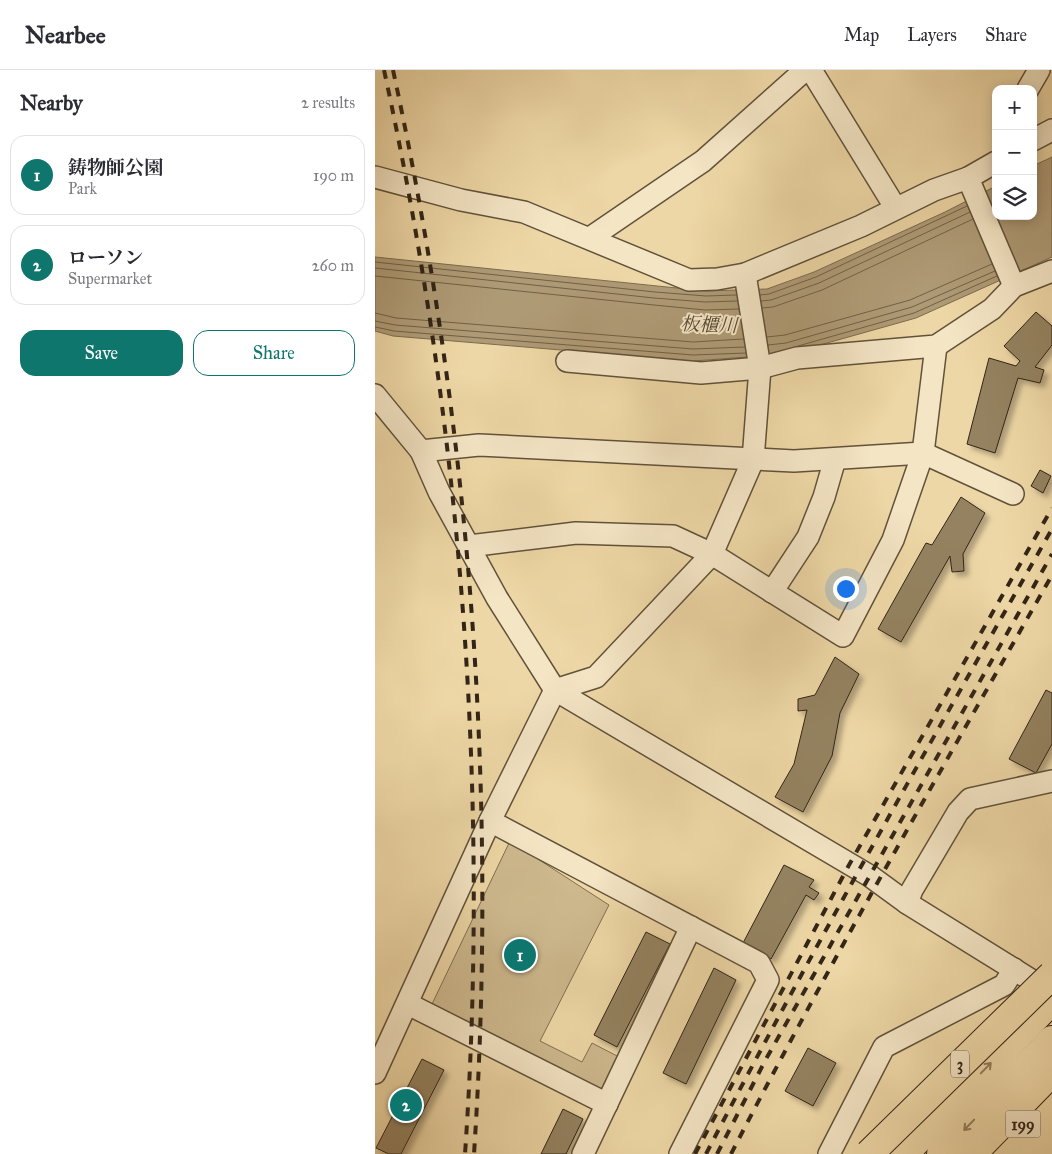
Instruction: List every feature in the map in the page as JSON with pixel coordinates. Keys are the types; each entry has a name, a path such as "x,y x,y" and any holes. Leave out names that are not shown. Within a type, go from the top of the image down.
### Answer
{"highway":[{"name":"3","path":"869,1154 1043,980"},
{"path":"888,1154 1043,980"},
{"path":"904,1154 1043,980"},
{"path":"941,1154 1052,1040"},
{"path":"972,1154 1052,1072"},
{"name":"199","path":"993,1154 1052,1094"}],"street":[{"path":"590,238 703,161 805,70"},
{"path":"811,70 895,207"},
{"path":"1030,85 1039,70"},
{"path":"1037,138 1052,130"},
{"path":"992,152 980,176 1012,282"},
{"path":"375,177 461,200 525,212 689,280 717,279 746,282 861,226 895,207 980,176"},
{"path":"567,361 701,373 797,358 936,346 992,309 1012,282 1052,270"},
{"path":"375,1073 408,1004 489,820 555,690 596,677 712,554 753,460 760,365 746,282"},
{"path":"469,546 576,533 673,536 712,554 843,636 893,540 923,453 936,346"},
{"path":"375,395 421,451 497,598 555,690 859,870 907,903 1043,980"},
{"path":"421,451 479,445 794,461 923,453 1013,494"},
{"path":"773,592 808,537 824,497 835,459"},
{"path":"907,903 912,890 958,812 969,799 1052,781"},
{"path":"489,820 759,963 768,980 680,1154"},
{"path":"583,1154 691,927"},
{"path":"829,1154 884,1047 1004,985 1043,980"},
{"path":"408,1004 607,1104"}],"shaded area":[{"path":"510,841 609,905 540,1041 582,1062 592,1043 621,1058 605,1094 432,1004"}],"water":[{"name":"板櫃川","path":"1052,157 1052,257 916,318 788,354 693,361 393,336 375,331 375,257 706,291 767,289 814,272 945,212 992,188 992,220 1037,220 1037,164"}],"building":[{"path":"1036,312 1052,326 1052,345 1035,367 1044,370 1040,383 1018,378 995,453 967,444 989,358 1016,366 1020,361 1004,346"},
{"path":"1040,470 1051,476 1043,493 1031,486"},
{"path":"961,497 985,513 963,554 964,571 952,572 950,556 901,642 878,629 926,543 932,545"},
{"path":"835,657 859,674 840,713 832,756 803,812 775,797 794,764 807,710 798,711 798,699 815,695"},
{"path":"1046,690 1052,693 1052,744 1036,773 1009,759"},
{"path":"784,865 814,880 809,887 819,893 814,900 806,895 771,959 743,943"},
{"path":"646,932 670,944 617,1047 594,1035"},
{"path":"714,968 736,980 686,1084 663,1073"},
{"path":"808,1048 836,1063 813,1106 785,1091"},
{"path":"422,1059 444,1070 401,1154 389,1154 376,1148"},
{"path":"563,1109 583,1119 566,1154 541,1154"}],"railway":[{"path":"384,70 411,203 433,338 450,473 463,609 471,745 474,882 472,1018 465,1154"},
{"path":"393,70 420,204 442,338 459,473 471,609 479,745 482,881 481,1018 474,1154"},
{"path":"695,1154 849,865 1052,508"},
{"path":"706,1154 833,918 1052,529"},
{"path":"717,1154 766,1059 1052,554"},
{"path":"731,1154 848,935 1052,575"}],"place":[{"name":"鋳物師公園","path":"520,955"},
{"name":"ローソン","path":"406,1105"}]}
